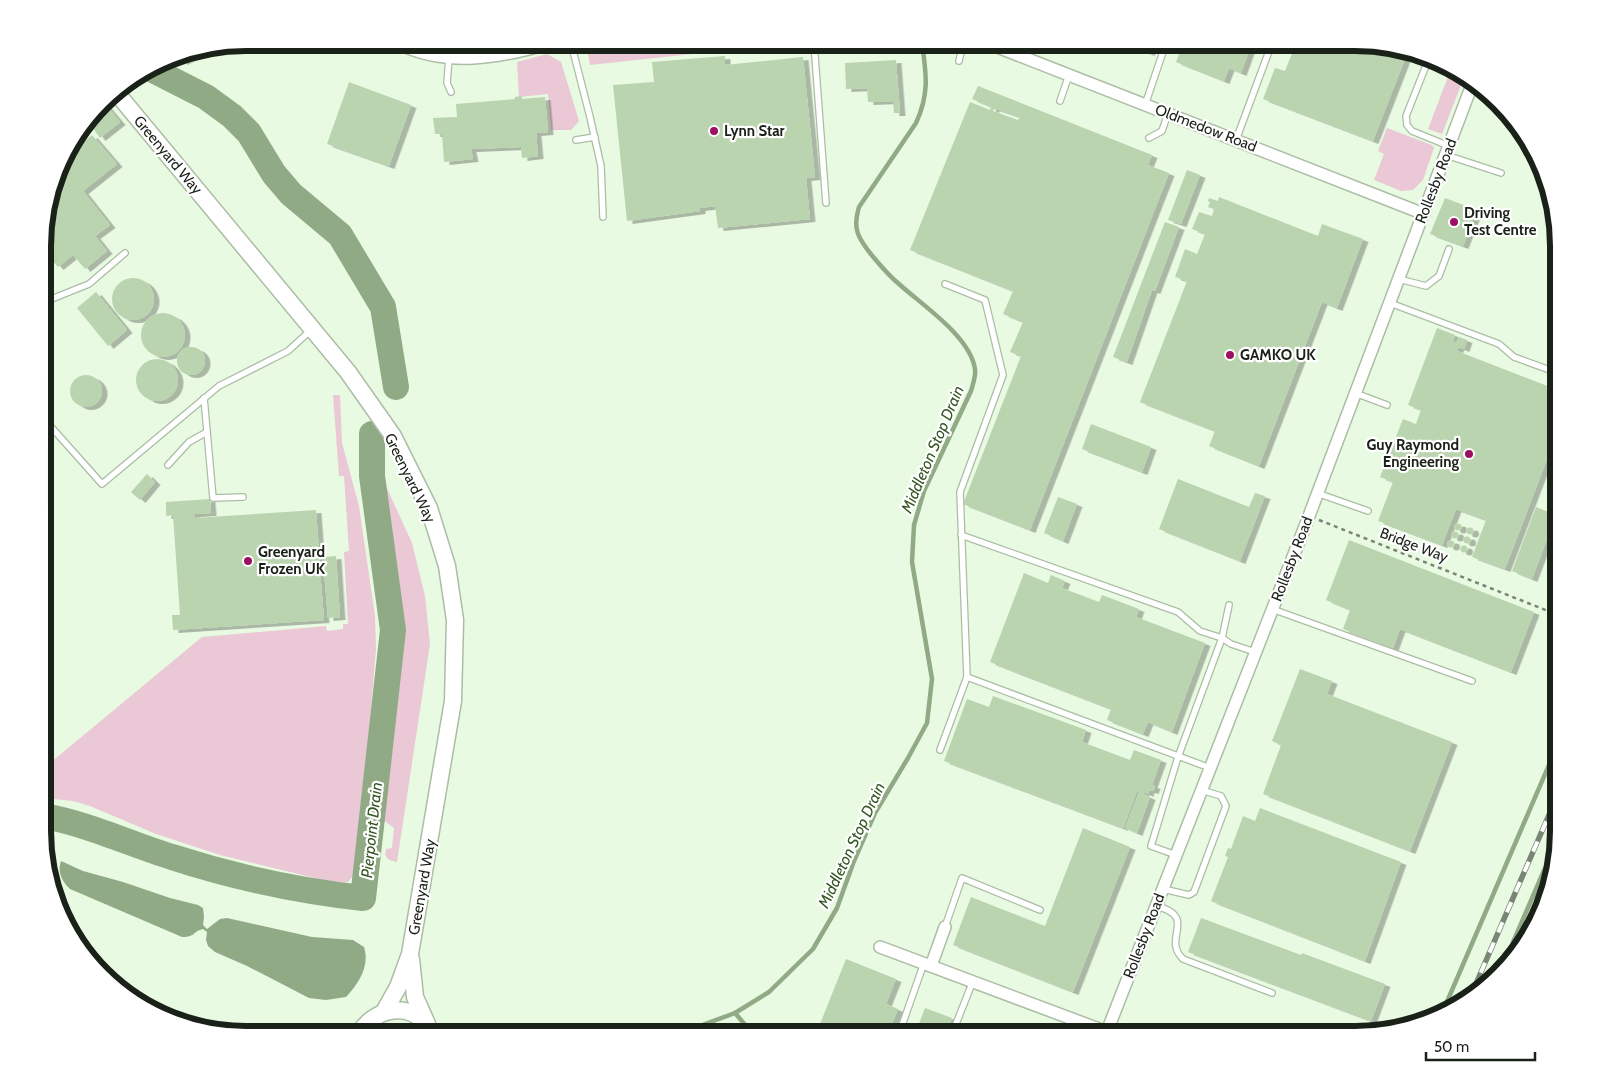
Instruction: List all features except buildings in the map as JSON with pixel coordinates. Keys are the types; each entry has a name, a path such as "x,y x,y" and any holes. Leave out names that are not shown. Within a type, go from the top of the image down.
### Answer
{"street":[{"path":"417,51 450,58 500,56 513,51"},
{"name":"Oldmedow Road","path":"1010,51 1424,214"},
{"name":"Rollesby Road","path":"1109,1026 1317,493 1470,90"},
{"name":"Greenyard Way","path":"121,98 348,372 393,436 428,508 447,566 455,620 454,701 410,954 398,987 384,1012"},
{"path":"927,964 945,927"},
{"path":"880,947 1088,1026"},
{"name":"Greenyard Way","path":"410,954 415,997 427,1026"},
{"path":"364,1026 374,1017 384,1012 397,1010 410,1013 421,1020 426,1026"}],"lane":[{"path":"573,51 601,166 603,217"},
{"path":"815,51 826,203"},
{"path":"959,61 961,51"},
{"path":"1145,105 1163,51"},
{"path":"1236,140 1269,51"},
{"path":"450,58 447,83 451,92"},
{"path":"1426,65 1406,116 1407,124 1412,131 1448,150 1501,173"},
{"path":"1060,101 1069,75"},
{"path":"1148,138 1162,131 1168,113"},
{"path":"576,140 595,137"},
{"path":"1399,279 1426,286 1439,276 1449,249"},
{"path":"51,299 89,284 125,253"},
{"path":"940,750 967,677 960,492 1003,375 985,300 944,284"},
{"path":"1390,303 1499,344 1514,357 1550,370"},
{"path":"51,427 102,484 219,386 288,351 312,330"},
{"path":"1355,393 1387,405"},
{"path":"204,398 213,498 243,497"},
{"path":"168,466 189,442 207,432"},
{"path":"1317,493 1368,511"},
{"path":"961,535 1178,612 1200,631 1255,652"},
{"path":"1176,855 1151,846 1178,757 1222,638 1229,605"},
{"path":"1272,609 1472,681"},
{"path":"967,677 1210,768"},
{"path":"1163,888 1189,895 1194,892 1226,806 1221,796 1201,790"},
{"path":"945,927 962,878 1040,910"},
{"path":"1156,906 1169,910 1177,919 1178,931 1175,938 1175,946 1176,952 1183,958 1272,993"},
{"path":"901,1026 927,964"},
{"path":"955,1026 972,981"}],"path":[{"name":"Bridge Way","path":"1308,516 1510,594 1550,612"}],"shaded area":[{"path":"589,51 711,51 590,65"},
{"path":"547,54 561,62 579,121 571,130 551,130 548,94 519,97 517,62"},
{"path":"1449,75 1462,83 1442,134 1428,129"},
{"path":"1387,128 1432,145 1434,148 1423,180 1413,190 1401,191 1374,180 1384,154 1378,151"},
{"path":"333,395 340,395 342,443 359,506 375,616 376,649 360,840 353,876 348,882 337,883 220,855 156,834 90,806 73,801 51,799 51,762 202,637 326,626 327,631 343,629 343,624 348,624 344,552 349,551 344,476 339,476"},
{"path":"385,484 412,543 425,596 430,644 397,862 389,860 385,855 386,849 392,848 394,828 383,820 386,761 400,660 400,604 381,485"},
{"path":"61,861 83,871 198,905 203,908 203,925 207,929 220,919 227,918 312,937 353,940 364,947 366,961 362,974 346,997 326,1000 309,998 215,952 208,946 206,940 207,932 203,929 190,936 182,937 70,889 61,876"}],"waterway":[{"name":"Middleton Stop Drain","path":"700,1026 735,1013 769,992 813,949 837,908 854,861 875,813 927,723 932,679 912,562 914,525 924,491 971,391 975,369 971,357 955,333 891,277 870,253 859,236 856,224 859,207 916,123 923,102 926,83 923,51"},
{"name":"Pierpoint Drain","path":"158,72 206,97 232,116 249,133 274,174 291,194 340,235 383,307 396,387"},
{"name":"Pierpoint Drain","path":"51,818 77,824 156,852 219,871 290,887 363,898 393,630 372,476 372,434"},
{"path":"1446,1003 1550,763"},
{"path":"1511,946 1547,864"},
{"path":"735,1013 746,1026"}],"railway":[{"path":"1477,982 1550,813"}],"place":[{"name":"Lynn Star","path":"714,131"},
{"name":"Driving Test Centre","path":"1454,222"},
{"name":"GAMKO UK","path":"1230,355"},
{"name":"Guy Raymond Engineering","path":"1469,454"},
{"name":"Greenyard Frozen UK","path":"248,561"}]}
